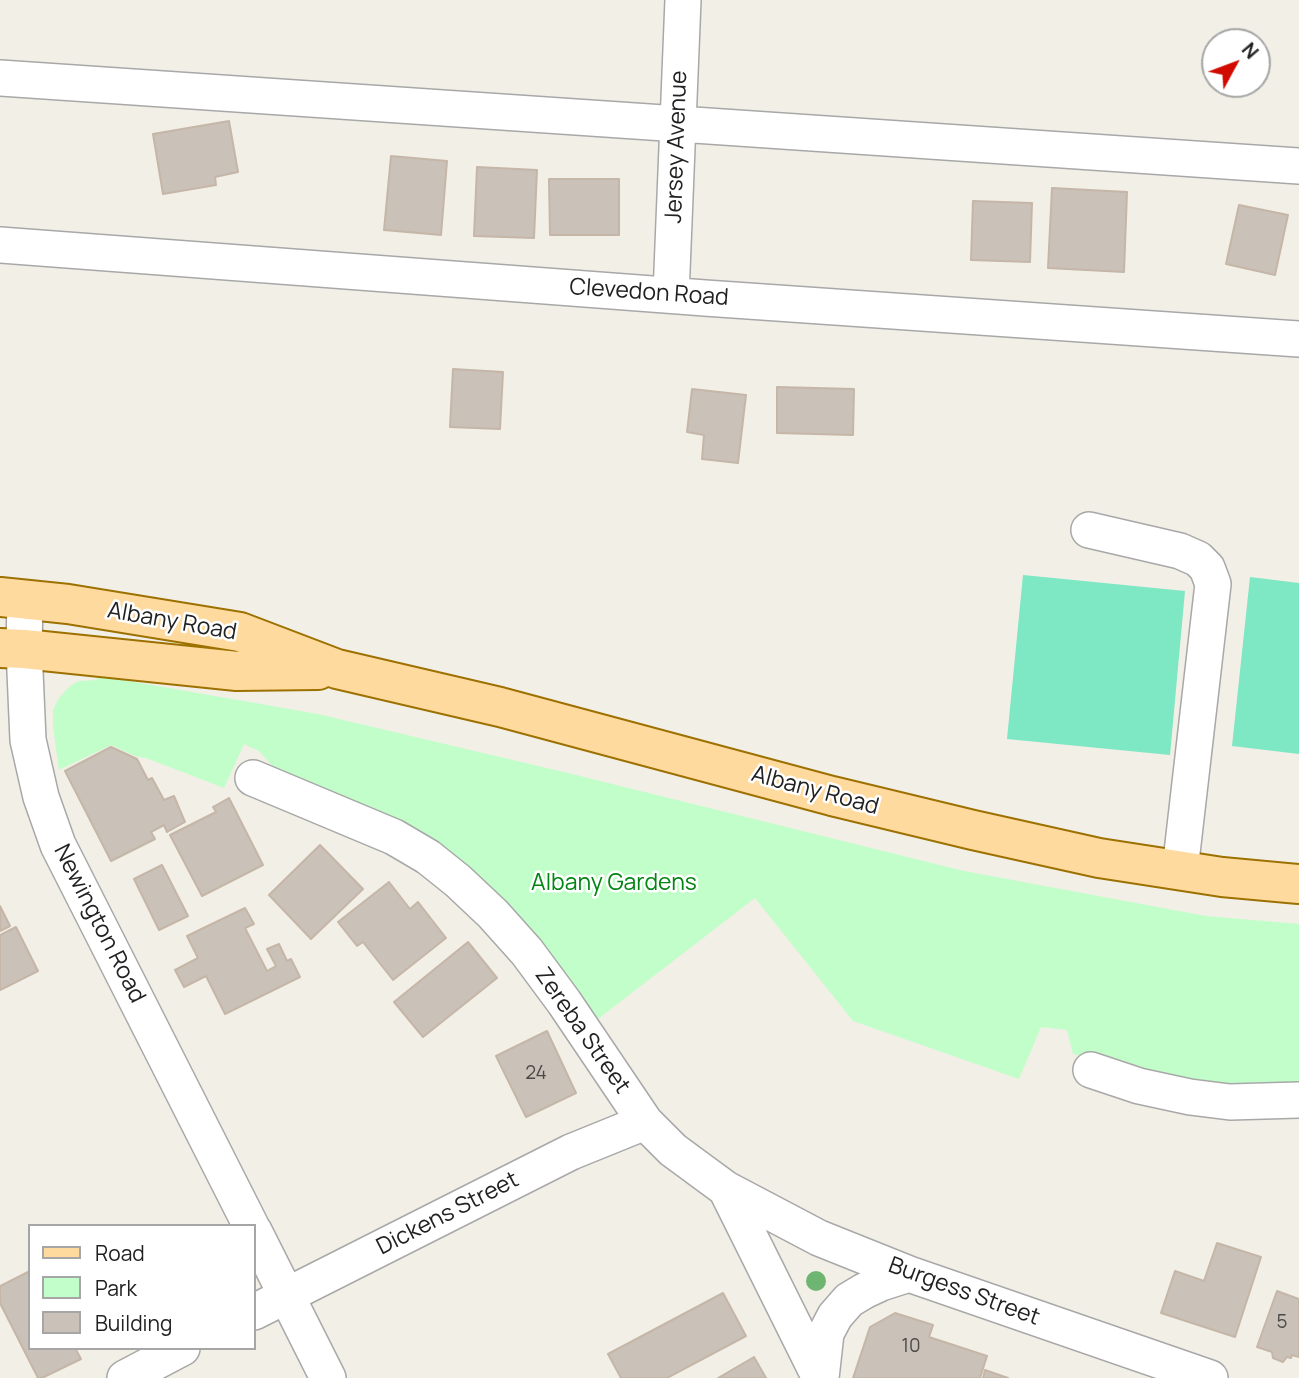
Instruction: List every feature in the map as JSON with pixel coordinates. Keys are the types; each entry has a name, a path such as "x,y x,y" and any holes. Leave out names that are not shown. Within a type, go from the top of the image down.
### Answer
{"main road":[{"name":"Albany Road","path":"12,598 68,604 240,632 338,669 500,707 973,831 1099,858 1222,877 1299,884"},
{"name":"Albany Road","path":"12,649 237,671 338,669"}],"street":[{"name":"Jersey Avenue","path":"671,295 683,0"},
{"path":"0,79 1299,166"},
{"name":"Clevedon Road","path":"0,245 1299,339"},
{"path":"1089,530 1180,551 1198,559 1207,568 1213,584 1180,870"},
{"name":"Newington Road","path":"12,598 12,649 28,740 41,797 58,845 250,1224"},
{"name":"Zereba Street","path":"253,778 394,837 428,857 493,914 527,952 564,1002 645,1122 673,1150 726,1189 821,1378"},
{"path":"1091,1070 1139,1086 1190,1097 1230,1102 1299,1100"},
{"name":"Dickens Street","path":"256,1311 571,1152 645,1122"},
{"name":"Burgess Street","path":"726,1189 819,1238 909,1274 1210,1378"},
{"path":"256,1235 328,1378"},
{"path":"821,1378 826,1333 835,1316 849,1300 864,1291 909,1274"},
{"path":"124,1378 178,1350"}],"green space":[{"path":"1023,575 1185,591 1170,755 1007,739"},
{"path":"1250,577 1299,583 1299,754 1232,746"},
{"name":"Albany Gardens","path":"100,676 318,714 964,871 1206,916 1299,924 1299,1088 1231,1090 1160,1077 1073,1054 1067,1030 1041,1027 1019,1079 853,1021 755,898 594,1022 507,903 482,878 454,857 281,776 259,751 244,744 224,788 111,745 59,770 53,710 70,686 79,681 96,680"}],"building":[{"path":"229,121 238,172 215,177 216,185 163,194 153,134"},
{"path":"391,156 447,161 441,235 384,230"},
{"path":"477,167 537,170 534,238 474,236"},
{"path":"549,179 619,179 619,235 550,235"},
{"path":"1052,188 1127,192 1124,272 1048,268"},
{"path":"973,201 1032,203 1030,262 971,260"},
{"path":"1239,205 1288,215 1275,275 1226,264"},
{"path":"453,369 503,372 500,429 450,427"},
{"path":"777,387 854,389 853,435 777,433"},
{"path":"692,389 746,395 738,463 702,459 704,435 687,432"},
{"path":"111,747 137,759 148,780 152,778 164,800 174,796 185,822 167,832 164,825 151,832 155,839 111,861 65,771"},
{"path":"229,798 263,865 202,896 170,835 216,812 213,807"},
{"path":"320,845 363,889 311,939 269,895"},
{"path":"162,865 188,916 159,930 134,879"},
{"path":"389,882 410,909 418,902 446,938 393,980 363,942 357,946 338,922"},
{"path":"0,906 10,926 0,931"},
{"path":"245,908 254,924 245,928 267,971 276,966 267,949 279,944 287,961 291,959 300,977 225,1014 206,976 184,987 175,970 198,958 187,936"},
{"path":"16,927 38,971 0,990 0,935"},
{"path":"468,942 497,978 423,1037 394,1002"},
{"path":"547,1031 576,1093 526,1117 496,1056"},
{"path":"1217,1243 1261,1257 1235,1337 1161,1313 1175,1271 1204,1281"},
{"path":"28,1272 28,1350 76,1350 81,1359 38,1378 0,1303 0,1286"},
{"path":"1277,1291 1299,1299 1299,1357 1292,1355 1283,1362 1273,1358 1272,1352 1257,1347"},
{"path":"723,1293 746,1336 667,1378 621,1378 608,1354"},
{"path":"895,1313 933,1325 929,1337 987,1356 980,1378 853,1378 870,1327"},
{"path":"754,1357 766,1378 718,1378"},
{"path":"985,1370 1008,1378 983,1378"}]}
